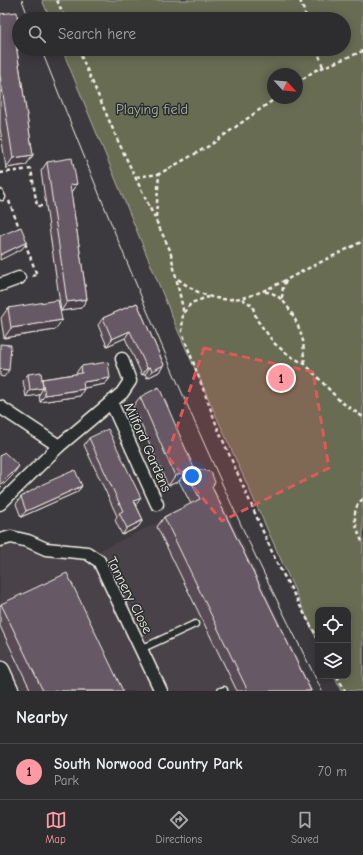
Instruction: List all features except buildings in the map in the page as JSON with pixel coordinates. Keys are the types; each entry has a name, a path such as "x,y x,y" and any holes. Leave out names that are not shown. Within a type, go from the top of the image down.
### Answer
{"main road":[{"path":"0,671 8,691"}],"street":[{"path":"0,285 19,278"},
{"path":"0,504 59,446 122,393 130,381 122,359"},
{"name":"Milford Gardens","path":"111,402 157,504"},
{"path":"0,407 59,446"},
{"name":"Tannery Close","path":"0,540 11,537 46,549 86,553 99,561 161,691"}],"lane":[{"path":"141,649 195,624"}],"path":[{"path":"57,0 62,12"},
{"path":"300,0 304,12"},
{"path":"351,56 363,51"},
{"path":"81,56 118,141 170,250 177,278 183,314 182,332 224,443 276,562 315,634"},
{"path":"319,56 323,67"},
{"path":"303,78 314,70 350,56"},
{"path":"136,177 159,174 209,146 268,104"},
{"path":"0,174 31,169 37,206 42,206"},
{"path":"156,219 159,174"},
{"path":"1,195 9,201 20,231"},
{"path":"19,278 37,275 23,238"},
{"path":"177,278 192,290 208,296 242,299 262,292 363,241"},
{"path":"288,278 283,286 281,294 282,299 301,336 305,364"},
{"path":"262,292 274,293 282,299"},
{"path":"183,314 191,304 208,296"},
{"path":"242,299 252,305 257,320 275,344 290,356 305,364 340,401 363,417"},
{"path":"363,499 358,504 354,512 356,526 363,544"},
{"path":"340,679 346,691"}],"highlighted area":[{"path":"204,348 313,372 329,468 222,521 167,456"}],"shaded area":[{"path":"217,497 224,504 313,691 17,691 0,654 0,547 6,544 44,555 78,561 188,508"}],"green space":[{"name":"Playing field","path":"42,0 363,0 363,691 341,691 335,679 351,679 351,607 315,607 315,635 178,331 65,56 351,56 351,12 47,12"}],"tram line":[{"path":"22,0 26,12"},
{"path":"44,56 118,240 198,430 255,555 322,691"}],"place":[{"name":"South Norwood Country Park","path":"281,378"}]}
